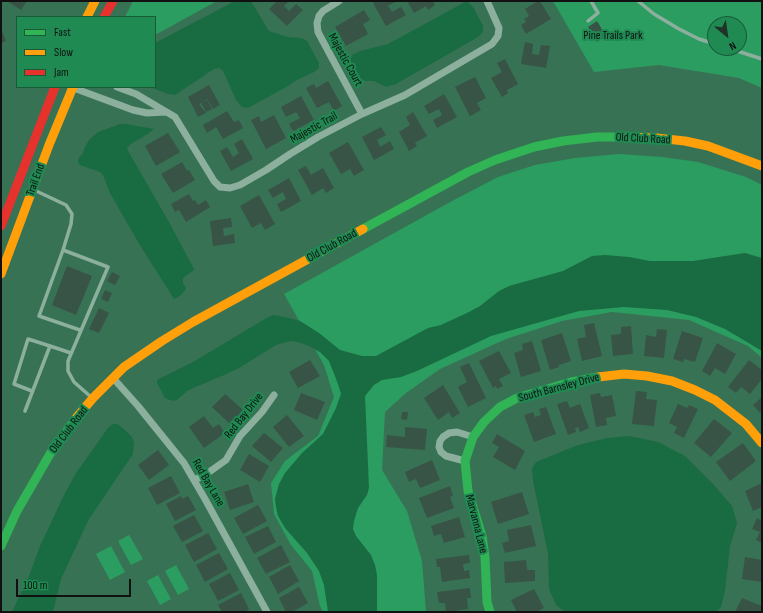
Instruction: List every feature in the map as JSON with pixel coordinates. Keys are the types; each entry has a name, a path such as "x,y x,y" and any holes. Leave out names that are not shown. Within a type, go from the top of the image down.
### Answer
{"street":[{"path":"88,16 95,1"},
{"path":"105,16 113,1"},
{"name":"Majestic Court","path":"339,1 323,11 316,24 318,32 362,114"},
{"name":"Majestic Trail","path":"120,88 136,94 175,117 181,124 214,181 220,186 230,188 240,185 253,178 318,137 362,114 405,95 492,44 498,36 499,28 487,1"},
{"name":"Trail End","path":"1,226 55,88"},
{"name":"Trail End","path":"1,274 72,88"},
{"path":"75,88 133,110 147,113 166,112"},
{"name":"Old Club Road","path":"1,546 17,511 50,454 66,431 92,398 138,357 193,322 468,172 495,160 534,147 563,141 597,137 656,138 708,146 762,166"},
{"name":"South Barnsley Drive","path":"473,438 484,422 500,407 517,398 571,382 624,374 647,376 672,382 695,390 715,400 732,412 746,424 762,442"},
{"name":"Red Bay Lane","path":"113,378 173,448 194,480 267,612"},
{"name":"Red Bay Drive","path":"194,480 205,475 226,460 240,436 262,412 274,395"},
{"path":"465,461 446,456 441,452 439,447 440,442 442,437 449,433 457,432 473,438"},
{"name":"Marvanna Lane","path":"473,438 465,461 468,491 482,536 485,557 487,602 490,612"}],"lane":[{"path":"588,21 598,13 591,1"},
{"path":"638,1 654,14 679,29 707,42"},
{"path":"747,54 762,59"},
{"path":"33,190 66,205 72,214 64,250 39,316 80,330"},
{"path":"64,250 108,267 68,361 68,371 74,382 92,398"},
{"path":"32,391 14,384 28,339 71,353"},
{"path":"25,411 50,346"}],"green space":[{"path":"133,1 217,1 156,34 156,16 126,16"},
{"name":"Pine Trails Park","path":"553,1 762,1 762,88 739,78 659,65 594,72"},
{"path":"619,154 662,157 698,162 746,177 762,185 762,358 748,346 689,320 612,312 562,321 506,339 440,369 406,393 385,412 382,470 407,511 422,561 426,612 323,612 320,606 312,571 291,545 274,514 271,483 285,461 318,436 334,397 324,365 284,294 498,177 535,165 575,158"},
{"path":"129,535 143,559 131,565 118,541"},
{"path":"111,546 125,572 110,580 96,554"},
{"path":"176,565 189,589 178,595 165,571"},
{"path":"158,575 171,599 160,605 147,581"}],"shaded area":[{"path":"235,1 250,1 269,31 288,37 302,38 307,41 319,63 319,68 248,108 242,107 236,100 223,71 219,68 214,69 175,95 153,88 156,88 156,42"},
{"path":"467,1 473,7 483,26 483,32 478,37 396,84 386,87 374,81 362,81 350,61 352,55 360,51 388,44"},
{"path":"120,124 154,129 131,144 127,149 194,269 183,279 183,283 186,288 185,290 180,296 174,299 138,242 110,193 103,175 100,172 80,165 78,162 79,157 82,155 89,140 98,132"},
{"path":"745,253 762,258 762,351 725,329 696,317 667,310 624,307 579,311 491,336 417,371 401,377 382,380 374,385 365,396 369,488 367,495 358,508 353,529 356,536 371,555 375,565 377,575 377,612 328,612 324,585 319,571 307,553 285,528 278,516 276,507 275,499 279,484 285,473 302,453 323,434 336,408 341,394 329,361 320,352 309,346 291,341 276,345 239,368 187,391 177,400 173,401 165,398 157,383 157,380 193,362 268,317 274,315 300,321 319,333 340,350 362,356 376,356 428,328 441,325 469,312 480,306 499,291 509,286 563,271 592,256 605,255 629,257 650,261 693,261"},
{"path":"113,424 117,424 132,437 134,443 133,454 89,519 61,579 53,612 12,612 29,576 40,546 64,495 76,473 108,428"},
{"path":"629,436 658,442 685,456 714,485 732,506 737,523 730,546 725,591 721,607 716,612 574,612 564,611 556,605 549,589 548,554 533,481 532,469 536,462 578,445 607,438"}],"building":[{"path":"7,1 27,1 21,10"},
{"path":"277,1 289,1 284,6 289,11 296,4 303,10 287,26 269,9"},
{"path":"376,1 397,1 388,6 392,12 401,7 406,15 386,26 373,3"},
{"path":"407,1 433,1 435,5 428,10 426,6 414,13"},
{"path":"540,1 551,19 526,34 521,25 526,22 524,19 529,16 525,9"},
{"path":"364,10 370,20 363,24 368,34 346,46 335,27"},
{"path":"597,21 606,36 597,42 588,27"},
{"path":"1,28 6,41 1,43"},
{"path":"525,42 533,44 532,54 539,55 541,45 550,46 546,68 521,64"},
{"path":"505,59 518,84 507,90 508,93 502,97 491,78 502,72 497,63"},
{"path":"475,77 486,98 477,103 481,110 470,116 455,87"},
{"path":"328,81 342,106 334,111 329,102 317,108 306,88 314,84 316,88"},
{"path":"209,85 220,105 213,109 207,99 199,104 206,113 198,117 188,97"},
{"path":"444,94 457,117 437,128 433,120 442,115 439,109 429,114 424,106"},
{"path":"301,96 314,120 293,131 289,124 300,118 296,112 286,117 281,107"},
{"path":"207,100 212,109 206,112 201,103"},
{"path":"227,111 234,122 239,120 243,128 223,139 216,127 207,133 203,125"},
{"path":"413,112 427,136 415,143 417,146 409,151 399,132 410,125 406,117"},
{"path":"274,115 286,138 266,149 251,120 259,116 261,122"},
{"path":"381,127 386,135 377,140 380,147 390,141 394,149 374,160 362,137"},
{"path":"168,133 180,152 156,166 145,146"},
{"path":"242,139 253,159 231,171 220,151 227,147 233,157 239,153 234,144"},
{"path":"348,142 364,170 354,176 350,169 341,174 329,153"},
{"path":"182,162 187,171 189,170 195,180 173,193 161,174"},
{"path":"306,166 311,175 323,168 334,188 326,193 323,188 312,195 298,170"},
{"path":"289,178 301,201 281,212 277,204 286,199 283,192 273,198 268,190"},
{"path":"189,194 193,201 195,200 198,205 206,200 210,207 186,222 179,210 175,212 171,204"},
{"path":"259,195 275,224 265,230 261,223 252,228 240,206"},
{"path":"231,218 232,227 223,228 224,236 234,234 235,243 213,246 210,221"},
{"path":"67,266 92,276 76,315 52,305"},
{"path":"112,272 120,276 115,285 107,281"},
{"path":"105,290 112,293 108,302 101,299"},
{"path":"99,308 109,313 99,333 89,329"},
{"path":"594,323 602,356 582,361 577,339 586,337 584,325"},
{"path":"631,326 633,354 613,356 611,335 621,334 621,327"},
{"path":"657,329 667,330 664,358 644,356 646,335 656,337"},
{"path":"682,331 703,338 695,362 684,359 683,362 673,359"},
{"path":"562,333 571,361 550,370 541,340"},
{"path":"532,341 541,371 521,377 514,353 523,350 522,344"},
{"path":"717,343 736,354 725,374 715,368 710,376 702,371"},
{"path":"499,351 511,373 499,379 503,386 497,389 496,386 493,388 479,361"},
{"path":"310,360 320,376 298,388 289,372"},
{"path":"749,360 762,370 762,379 750,394 741,387 736,393 728,387"},
{"path":"469,363 486,398 468,407 458,387 467,382 460,367"},
{"path":"443,385 460,413 452,418 449,412 438,420 424,398"},
{"path":"636,391 647,392 646,399 657,400 654,426 632,424"},
{"path":"301,393 325,402 317,420 294,410"},
{"path":"600,393 601,397 612,395 616,416 606,418 607,425 596,427 590,395"},
{"path":"225,394 243,410 230,424 212,407"},
{"path":"762,397 762,411 760,413 753,405"},
{"path":"567,401 570,408 580,404 589,428 580,432 578,427 575,428 576,432 568,435 557,404"},
{"path":"678,404 687,408 689,405 698,409 684,438 674,433 677,427 669,423"},
{"path":"546,407 556,434 534,442 524,415 533,412 535,417 541,415 539,409"},
{"path":"402,412 408,412 407,420 401,419"},
{"path":"287,415 304,436 289,447 273,427"},
{"path":"204,416 213,428 219,424 225,433 204,448 189,427"},
{"path":"714,419 732,433 711,457 694,443"},
{"path":"405,427 427,429 425,450 386,447 387,435 405,437"},
{"path":"264,433 283,448 271,462 252,446"},
{"path":"497,434 525,451 515,470 493,457 499,447 492,443"},
{"path":"743,443 756,461 730,481 716,462"},
{"path":"158,450 169,465 149,480 138,465"},
{"path":"249,454 269,466 260,482 240,470"},
{"path":"432,460 440,480 420,488 416,479 409,482 405,472"},
{"path":"171,476 180,493 157,505 148,488"},
{"path":"762,483 762,507 753,511 745,491"},
{"path":"248,484 254,502 230,510 224,492"},
{"path":"450,486 453,496 450,497 454,508 427,518 419,498"},
{"path":"522,492 529,514 498,524 491,502"},
{"path":"181,496 182,499 188,496 196,510 175,521 166,504"},
{"path":"258,505 267,521 243,534 234,518"},
{"path":"194,515 203,531 182,542 173,526"},
{"path":"459,517 465,537 444,543 441,534 434,536 431,526"},
{"path":"757,518 762,521 762,543 756,540 760,532 752,529"},
{"path":"531,525 536,546 505,553 502,543 509,541 507,530"},
{"path":"268,526 276,542 254,554 245,537"},
{"path":"208,533 217,549 194,562 185,545"},
{"path":"281,545 290,562 266,574 257,558"},
{"path":"219,553 228,569 205,582 196,565"},
{"path":"469,555 470,563 463,564 464,571 469,570 470,578 442,582 440,567 437,567 436,559"},
{"path":"745,557 762,560 762,582 742,579"},
{"path":"526,560 527,570 535,570 535,581 505,583 504,562"},
{"path":"290,565 299,581 278,594 269,577"},
{"path":"230,573 239,590 218,601 209,584"},
{"path":"299,587 308,603 292,612 286,612 279,598"},
{"path":"470,588 471,598 467,598 468,609 446,612 445,603 439,603 437,592"},
{"path":"534,589 544,608 536,612 517,612 511,600"},
{"path":"241,593 249,609 245,612 222,612 218,605"},
{"path":"742,598 762,606 762,612 735,612"}],"traffic: fast":[{"path":"363,229 468,172 495,160 534,147 563,141 597,137 620,137"},
{"path":"490,612 487,602 485,557 482,536 468,491 465,461 473,437 484,422 500,407 517,398 571,382 598,377"},
{"path":"1,546 17,511 50,454 77,417"}],"traffic: slow":[{"path":"88,16 95,1"},
{"path":"1,274 49,145 73,88"},
{"path":"620,137 656,138 685,141 708,146 762,166"},
{"path":"77,417 93,398 124,367 162,341 193,322 363,229"},
{"path":"598,377 624,374 647,376 672,381 695,390 715,400 746,424 762,443"}],"traffic: jam":[{"path":"105,16 113,1"},
{"path":"1,226 55,88"}]}
